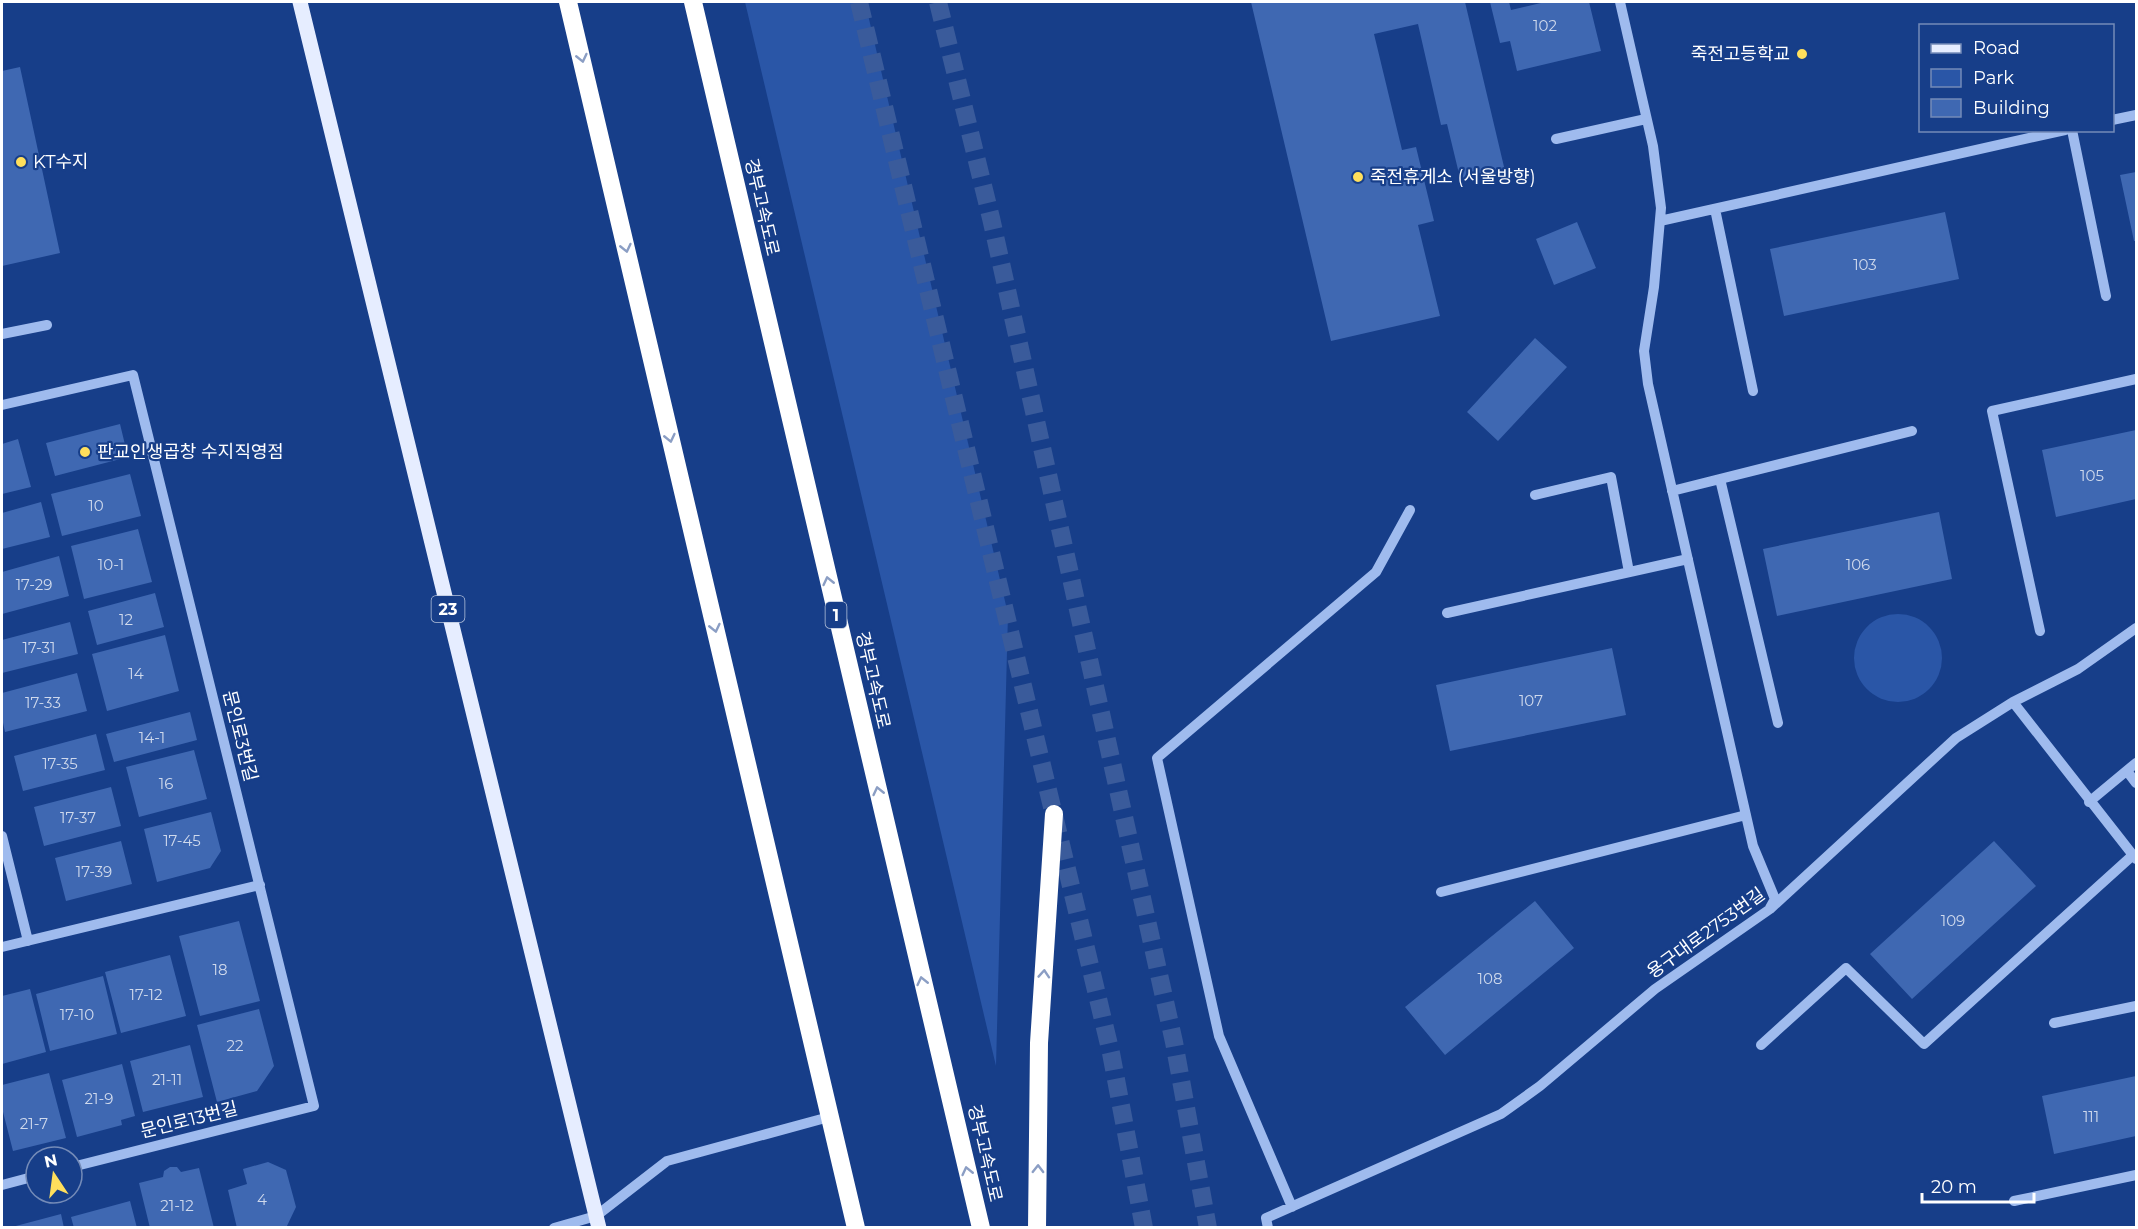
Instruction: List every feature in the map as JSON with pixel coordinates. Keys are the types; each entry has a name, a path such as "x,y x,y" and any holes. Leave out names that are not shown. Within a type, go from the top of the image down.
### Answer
{"highway":[{"path":"568,2 856,1227"},
{"name":"경부고속도로","path":"693,2 981,1227"},
{"path":"1037,1227 1039,1043 1054,814"}],"main road":[{"name":"23","path":"300,2 598,1222"}],"street":[{"path":"1620,2 1659,177 1660,221 1654,287 1644,351 1648,384 1753,846 1775,899 1770,909"},
{"path":"2114,120 2136,115"},
{"path":"1556,139 1647,119"},
{"path":"1660,221 2056,132"},
{"path":"2072,132 2106,296"},
{"path":"1715,209 1753,391"},
{"path":"2,334 47,325"},
{"name":"문인로3번길","path":"2,405 133,375 314,1106"},
{"path":"2040,631 1992,411 2136,378"},
{"path":"1672,491 1912,431"},
{"path":"1534,495 1611,477 1629,572"},
{"path":"1720,479 1778,723"},
{"path":"1292,1207 1219,1036 1157,758 1376,572 1410,510"},
{"path":"1447,613 1688,559"},
{"name":"용구대로2753번길","path":"1267,1223 1292,1207 1501,1114 1540,1086 1655,989 1770,909 1956,738 2013,702 2078,669 2136,628"},
{"path":"1761,1045 1846,968 1924,1044 2135,857 2089,802 2013,702"},
{"path":"2089,802 2136,764"},
{"path":"2127,771 2136,783"},
{"path":"1441,892 1746,816"},
{"path":"2,836 28,941"},
{"path":"2,947 260,885"},
{"path":"2055,1023 2136,1006"},
{"name":"문인로13번길","path":"84,1164 314,1106"},
{"path":"554,1227 598,1222 667,1161 829,1117"},
{"path":"2014,1201 2136,1175"},
{"path":"2,1185 24,1179"}],"green space":[{"path":"745,2 865,2 1008,614 996,1066"},
{"path":"1898,614 1915,617 1929,627 1939,641 1942,658 1939,675 1929,689 1915,699 1898,702 1881,699 1867,689 1857,675 1854,658 1857,641 1867,627 1881,617"}],"building":[{"name":"죽전휴게소 (서울방향)","path":"1251,2 1465,2 1505,171 1461,182 1447,124 1441,125 1418,24 1374,34 1402,150 1416,147 1434,221 1418,225 1440,316 1331,341"},
{"path":"1490,2 1509,2 1511,10 1545,2 1589,2 1601,51 1517,71 1510,41 1500,43"},
{"name":"KT수지","path":"20,67 60,253 2,266 2,71"},
{"path":"2136,172 2136,241 2134,241 2120,175"},
{"path":"1945,212 1959,279 1784,316 1770,249"},
{"path":"1577,222 1596,268 1554,285 1536,239"},
{"path":"1535,338 1567,367 1498,441 1467,412"},
{"path":"120,424 128,457 55,476 46,443"},
{"path":"2136,430 2136,499 2056,517 2042,450"},
{"path":"18,439 31,487 2,494 2,444"},
{"path":"130,474 141,516 62,536 51,494"},
{"path":"41,502 50,537 2,549 2,513"},
{"path":"1939,512 1952,579 1777,616 1763,549"},
{"path":"138,529 152,582 84,599 71,546"},
{"path":"59,556 69,596 2,614 2,572"},
{"path":"155,593 164,627 97,645 88,611"},
{"path":"70,622 78,654 2,673 2,640"},
{"path":"165,635 179,691 107,711 92,654"},
{"path":"1612,648 1626,715 1450,751 1436,685"},
{"path":"77,673 87,711 5,732 2,718 2,693"},
{"path":"190,712 197,740 114,762 106,734"},
{"path":"96,734 105,770 23,791 14,756"},
{"path":"194,750 207,799 139,817 126,767"},
{"path":"111,787 121,826 44,846 34,807"},
{"path":"211,812 221,851 210,868 157,882 144,829"},
{"path":"121,841 132,884 66,901 55,858"},
{"path":"1994,841 2036,886 1912,999 1870,954"},
{"path":"1535,901 1574,948 1445,1055 1405,1007"},
{"path":"239,921 260,1001 200,1016 179,936"},
{"path":"170,955 186,1016 121,1033 105,972"},
{"path":"103,976 117,1034 50,1051 36,994"},
{"path":"30,989 46,1052 2,1064 2,996"},
{"path":"259,1009 274,1066 257,1091 217,1102 197,1025"},
{"path":"190,1045 203,1097 143,1112 130,1061"},
{"path":"122,1064 135,1116 121,1120 122,1125 77,1137 62,1080"},
{"path":"49,1073 66,1138 37,1145 24,1145 24,1148 13,1151 2,1108 2,1085"},
{"path":"2136,1076 2136,1136 2054,1154 2042,1096"},
{"path":"268,1162 286,1170 296,1207 286,1228 237,1228 228,1190 247,1184 243,1169"},
{"path":"170,1167 177,1167 181,1172 199,1168 214,1228 150,1228 139,1183 163,1177 164,1171"},
{"path":"130,1201 137,1228 74,1228 71,1217"},
{"path":"61,1214 64,1228 12,1228 12,1227"}],"tunnel":[{"path":"859,2 1111,1053 1144,1228"},
{"path":"938,2 991,218 1174,1042 1208,1228"}],"place":[{"name":"죽전고등학교","path":"1802,54"},
{"name":"KT수지","path":"21,162"},
{"name":"죽전휴게소 (서울방향)","path":"1358,177"},
{"name":"판교인생곱창 수지직영점","path":"85,452"}]}
